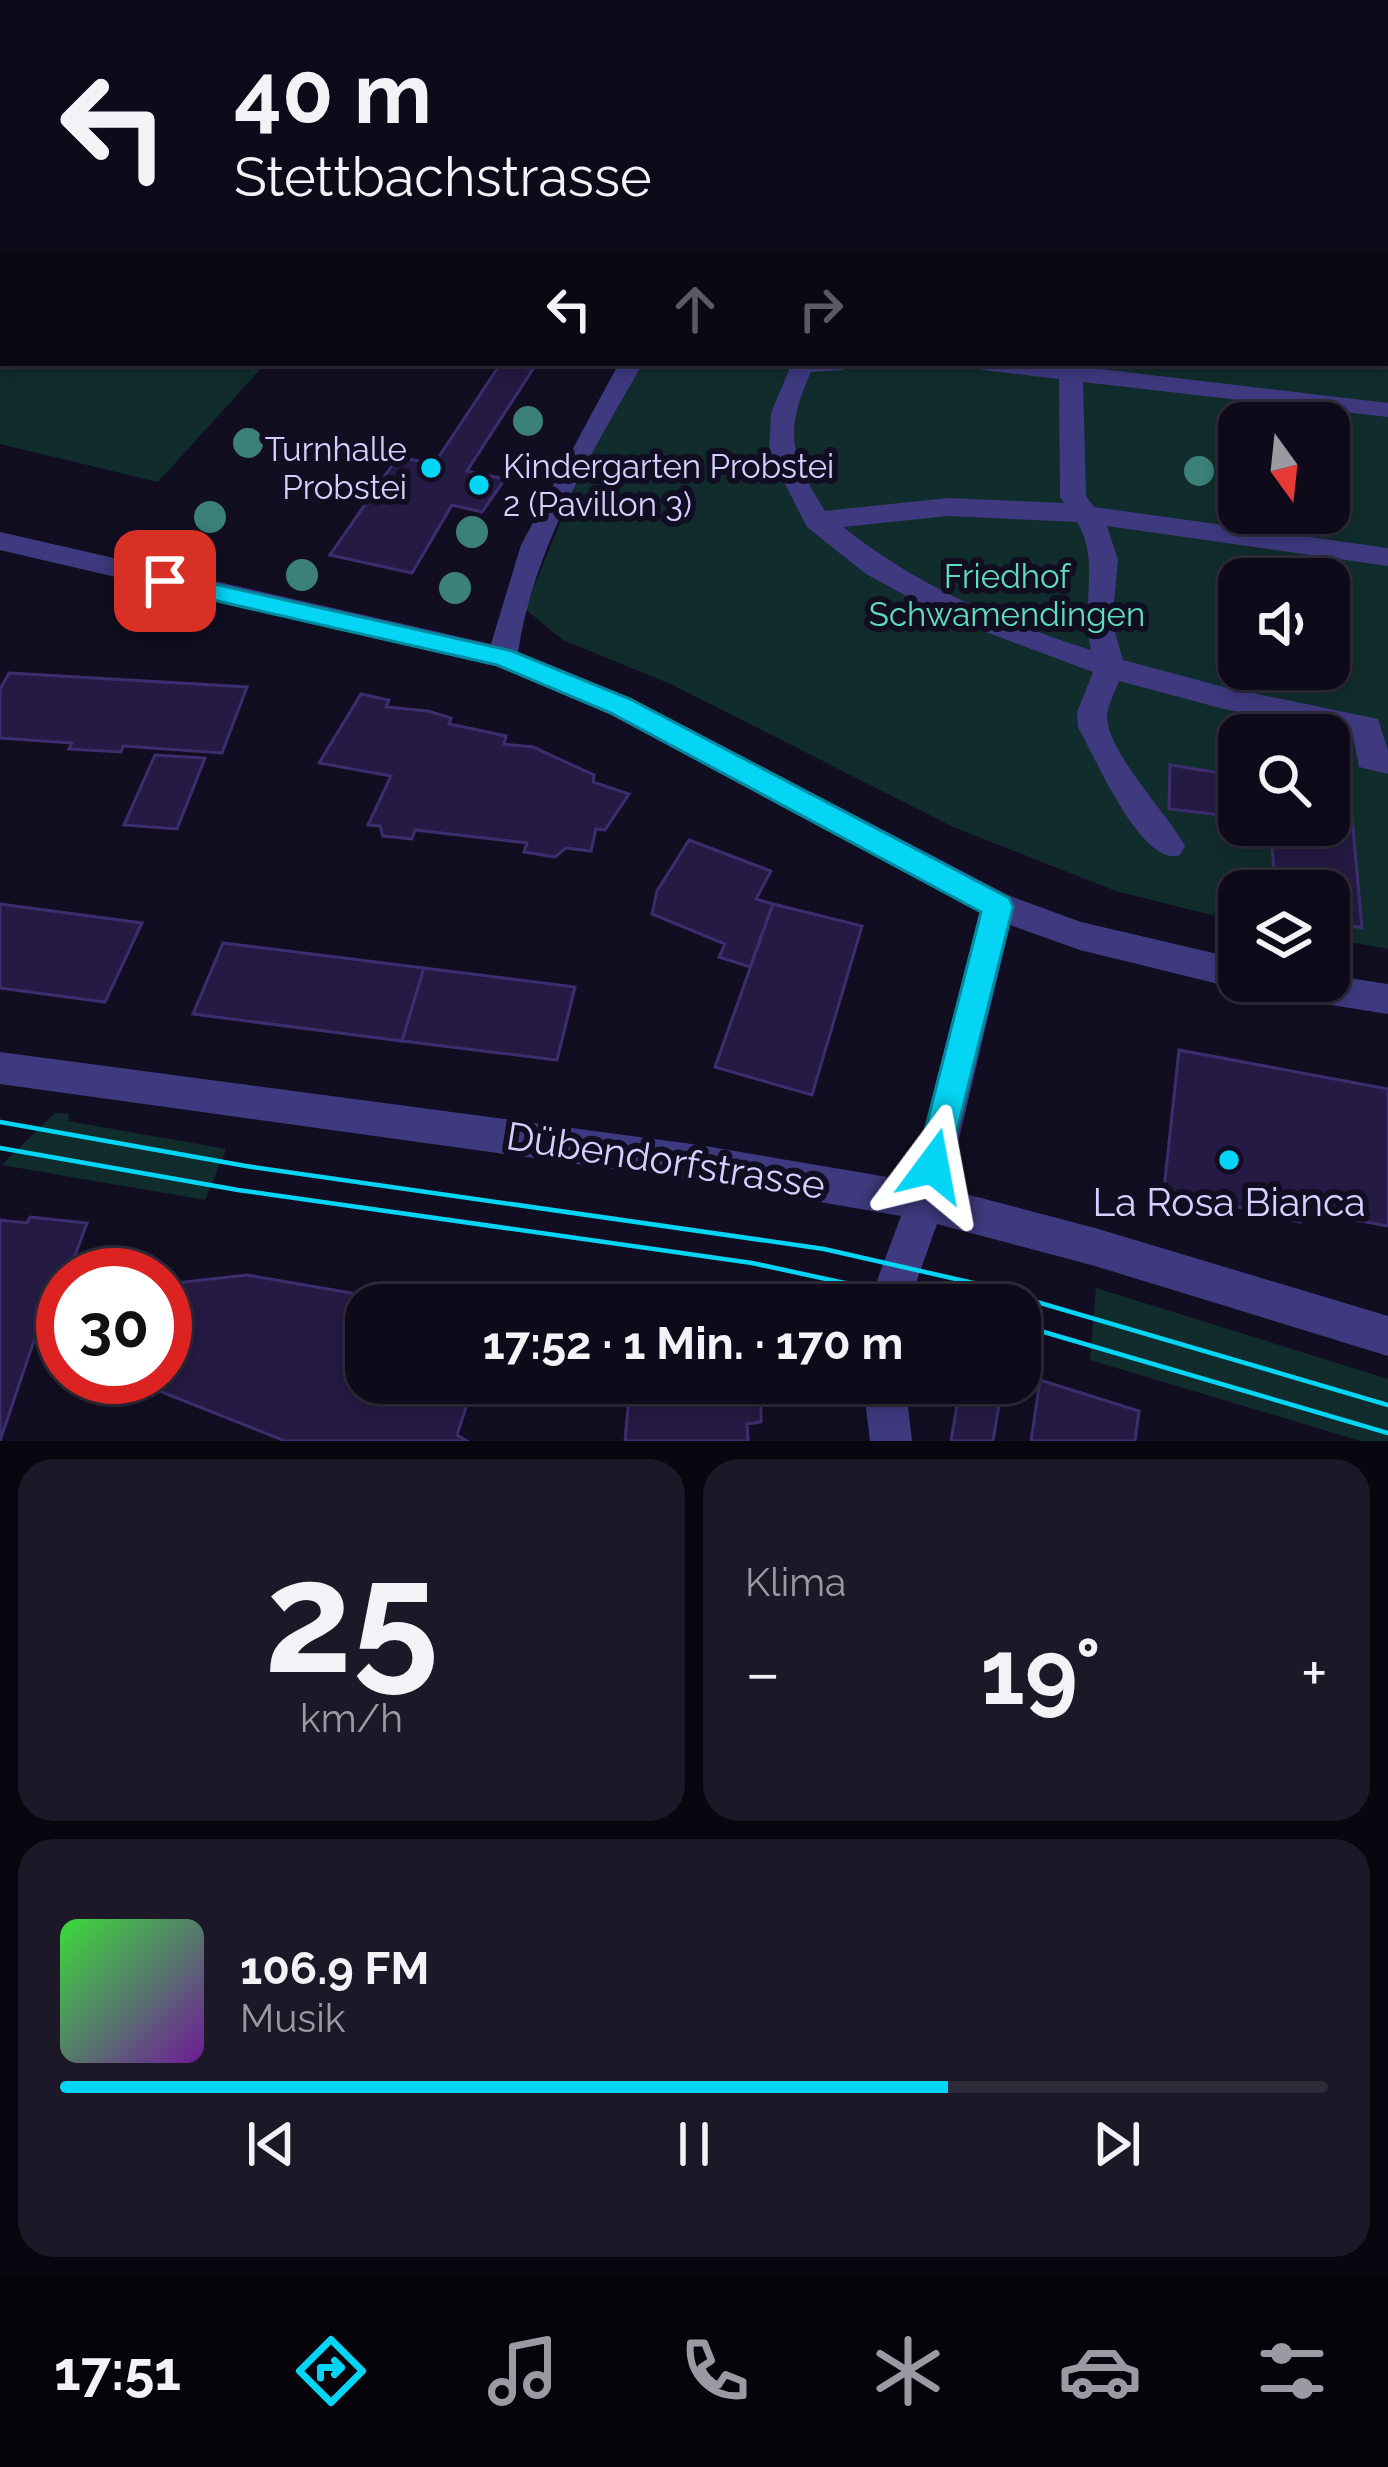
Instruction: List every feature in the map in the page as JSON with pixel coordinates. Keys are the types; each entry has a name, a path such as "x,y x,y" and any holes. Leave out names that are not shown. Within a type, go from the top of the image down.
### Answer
{"street":[{"path":"802,366 783,409 781,445 800,500 816,521 872,566 935,599 1110,667 1181,689 1367,728 1370,759 1388,762"},
{"path":"1036,366 1388,410"},
{"path":"502,657 505,627 570,466 617,369"},
{"path":"1071,369 1073,497 1095,528 1105,560 1098,622 1110,667 1093,712 1093,728 1138,808 1169,846"},
{"path":"816,521 948,507 1083,514 1388,557"},
{"path":"0,542 502,657 620,706 998,907 1122,948 1218,969"},
{"path":"896,1284 925,1202 998,907"},
{"path":"1350,993 1388,999"},
{"name":"Dübendorfstrasse","path":"0,1068 761,1172 925,1202 1095,1247 1388,1336"},
{"path":"887,1404 891,1441"}],"green space":[{"path":"0,366 263,366 158,482 0,444"},
{"name":"Friedhof Schwamendingen","path":"639,366 1388,366 1388,949 1350,942 1350,870 1218,870 1218,917 1116,891 953,827 673,685 563,640 525,609 582,468"},
{"path":"55,1113 69,1114 68,1121 226,1149 205,1200 2,1165"},
{"path":"1096,1288 1388,1379 1388,1441 1361,1441 1090,1360"}],"building":[{"name":"Turnhalle Probstei","path":"499,366 533,369 467,471 505,479 482,512 452,505 412,573 330,555 398,457 434,464"},
{"path":"9,673 247,687 222,753 123,746 121,752 69,749 72,743 0,738 0,689"},
{"path":"361,694 389,700 386,707 428,711 451,718 449,724 506,736 504,744 533,747 594,775 593,782 629,794 605,830 596,829 591,851 566,848 555,857 524,852 527,843 415,830 412,839 383,836 380,826 368,825 391,776 319,763"},
{"path":"155,755 205,758 177,829 124,825"},
{"path":"1170,765 1218,773 1218,815 1169,809"},
{"path":"1350,795 1362,928 1350,926 1350,870 1274,870 1272,846 1350,846"},
{"path":"689,840 771,871 756,899 773,904 750,967 719,957 725,944 652,914 657,891"},
{"path":"0,904 142,923 105,1002 0,988"},
{"path":"773,904 862,926 812,1095 715,1067"},
{"path":"223,943 424,968 402,1041 193,1014"},
{"path":"424,968 575,987 557,1060 402,1041"},
{"path":"1179,1050 1388,1089 1388,1226 1301,1210 1300,1222 1164,1189"},
{"path":"30,1217 87,1223 78,1248 36,1248 36,1335 0,1441 0,1220 27,1223"},
{"path":"247,1275 345,1292 345,1404 467,1404 457,1435 467,1441 285,1441 192,1404 192,1281"},
{"path":"1041,1380 1139,1411 1135,1441 1031,1441 1036,1404 1041,1404"},
{"path":"628,1404 761,1404 761,1422 747,1424 748,1441 625,1441"},
{"path":"957,1404 999,1405 993,1441 951,1441"}],"tram line":[{"path":"0,1122 246,1166 824,1249 969,1282 1388,1405"},
{"path":"0,1148 238,1190 752,1263 850,1284"},
{"path":"1041,1331 1388,1433"}],"place":[{"name":"Turnhalle Probstei","path":"431,468"},
{"name":"Kindergarten Probstei 2 (Pavillon 3)","path":"479,485"},
{"name":"La Rosa Bianca","path":"1229,1160"}],"route":[{"path":"165,581 502,657 620,706 998,907 933,1166"}]}
